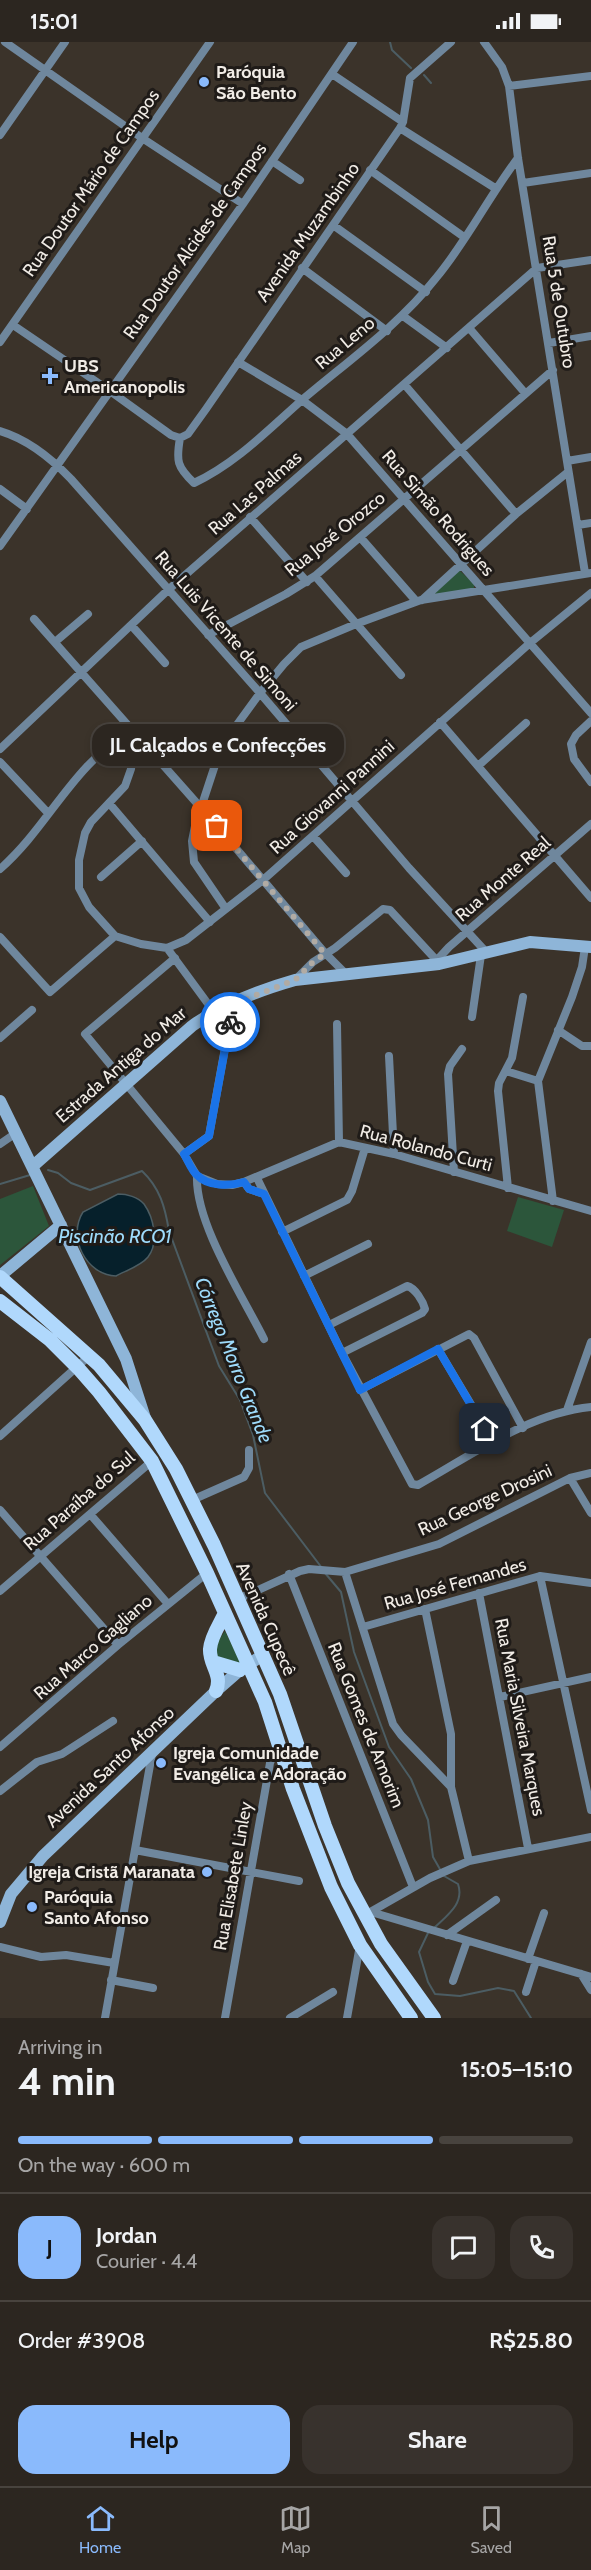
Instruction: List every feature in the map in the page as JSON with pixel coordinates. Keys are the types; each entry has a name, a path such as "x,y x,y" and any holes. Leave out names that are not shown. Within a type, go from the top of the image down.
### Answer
{"main road":[{"name":"Avenida Cupecê","path":"0,1276 89,1356 145,1420 192,1500 280,1694 335,1853 395,1964 434,2018"},
{"name":"Avenida Cupecê","path":"0,1301 50,1340 78,1368 152,1461 207,1573 225,1613 244,1667 279,1741 293,1789 331,1887 360,1945 411,2018"},
{"path":"216,1691 219,1677 210,1653 212,1640 225,1613"},
{"path":"213,1662 244,1667"}],"street":[{"path":"5,42 142,138 243,204"},
{"path":"0,135 65,42"},
{"name":"Rua Doutor Mário de Campos","path":"0,342 210,42"},
{"name":"Rua Doutor Alcides de Campos","path":"0,546 243,204 353,42"},
{"name":"Avenida Muzambinho","path":"180,438 188,434 401,125 410,78 451,42"},
{"name":"Rua 5 de Outubro","path":"484,42 502,67 509,86 518,158 524,183 568,472 588,573"},
{"path":"332,74 401,125 495,188"},
{"path":"509,86 591,76"},
{"name":"Rua Leno","path":"180,438 179,465 182,472 194,483 225,465 387,331 426,292 495,188 518,158"},
{"path":"272,161 300,180"},
{"path":"370,170 464,237"},
{"path":"524,183 591,173"},
{"path":"333,225 426,292"},
{"path":"537,268 591,260"},
{"path":"302,268 387,331"},
{"name":"Rua Las Palmas","path":"0,749 168,590 537,268"},
{"path":"403,316 447,348"},
{"path":"13,325 171,435 180,438"},
{"path":"470,328 525,393"},
{"path":"549,343 591,336"},
{"name":"Rua Simão Rodrigues","path":"238,362 302,400 347,434 591,713"},
{"name":"Rua José Orozco","path":"208,635 311,579 553,370"},
{"path":"404,384 516,514"},
{"name":"Rua Luis Vicente de Simoni","path":"0,431 20,439 58,465 260,693 484,954"},
{"path":"567,461 591,457"},
{"path":"419,601 516,514 568,472"},
{"path":"0,489 27,509"},
{"path":"250,517 356,624 401,675"},
{"path":"578,525 591,523"},
{"path":"360,537 419,601"},
{"path":"226,909 194,862 192,841 219,753 260,693 284,663 301,648 356,624 419,601 588,573"},
{"name":"Rua Giovanni Pannini","path":"167,948 186,940 263,880 530,643 591,593"},
{"path":"55,642 88,614"},
{"path":"34,619 82,671 325,954 347,975"},
{"path":"131,625 165,663"},
{"path":"591,721 576,735 571,744 576,762 591,782"},
{"path":"440,722 591,898"},
{"path":"478,766 526,723"},
{"path":"133,733 129,778 125,786 85,833 78,876 83,899 115,936 167,948 214,1012"},
{"path":"0,869 30,840 83,767 105,747 133,733"},
{"path":"0,762 48,813"},
{"path":"109,804 210,922"},
{"name":"Rua Monte Real","path":"439,961 466,933 591,824"},
{"path":"313,836 346,873"},
{"path":"101,877 142,841"},
{"path":"295,980 313,962 335,948 383,909 390,910 439,961"},
{"path":"0,937 50,992 115,936"},
{"name":"Estrada Antiga do Mar","path":"33,1166 192,1026 214,1012 233,1004 295,980 347,975 484,954 516,943 588,947"},
{"path":"553,1201 538,1082 588,947"},
{"path":"472,1017 484,954"},
{"path":"175,958 85,1034 184,1154 197,1176 198,1200 207,1228 264,1339"},
{"path":"508,1188 498,1102 503,1076 512,1058 524,997"},
{"path":"184,1154 209,1136 233,1004"},
{"path":"0,1038 32,1010"},
{"path":"337,1024 339,1142"},
{"path":"558,1030 582,1046 591,1046"},
{"path":"454,1172 448,1070 462,1049"},
{"path":"389,1056 394,1154"},
{"path":"503,1076 538,1082"},
{"path":"0,1101 126,1359 145,1420"},
{"path":"0,1144 16,1133"},
{"name":"Rua Rolando Curti","path":"197,1176 217,1184 232,1185 257,1178 339,1142 394,1154 591,1211"},
{"path":"282,1232 347,1200 365,1148"},
{"path":"257,1178 360,1390 409,1483 418,1485 523,1428 567,1410 591,1407"},
{"path":"244,1182 249,1189 264,1194"},
{"path":"0,1276 61,1225"},
{"path":"304,1276 368,1244"},
{"path":"329,1326 407,1286 413,1287 423,1304 425,1309 422,1313 342,1353"},
{"path":"360,1390 464,1335 471,1335 523,1428"},
{"path":"567,1410 591,1342"},
{"path":"438,1349 494,1443"},
{"path":"0,1436 89,1356"},
{"path":"192,1500 244,1477 249,1468 249,1450"},
{"name":"Rua Paraíba do Sul","path":"0,1591 152,1461"},
{"path":"570,1478 591,1473"},
{"name":"Rua George Drosini","path":"238,1599 289,1574 309,1569 345,1572 439,1544 570,1478 591,1513"},
{"path":"0,1510 118,1645"},
{"path":"90,1514 168,1604"},
{"path":"345,1572 393,1724 452,1787"},
{"name":"Rua Marco Gagliano","path":"0,1747 118,1645 207,1573"},
{"name":"Rua Gomes de Amorim","path":"289,1574 413,1887"},
{"name":"Rua José Fernandes","path":"363,1627 540,1576 546,1575 591,1583"},
{"path":"540,1576 591,1810"},
{"name":"Rua Maria Silveira Marques","path":"479,1593 528,1848"},
{"path":"425,1609 452,1734 452,1787 469,1861"},
{"name":"Avenida Santo Afonso","path":"0,1920 11,1894 43,1856 216,1691 244,1667 263,1655"},
{"path":"500,1697 591,1677"},
{"path":"0,1791 37,1762 62,1754 113,1720"},
{"name":"Rua Elisabete Linley","path":"225,2018 270,1763 279,1741"},
{"path":"105,2018 152,1754"},
{"path":"368,1914 430,1878 469,1861 591,1837"},
{"path":"135,1850 299,1881"},
{"path":"444,1934 496,1900"},
{"path":"526,1992 544,1913"},
{"path":"368,1914 591,1977"},
{"path":"453,1981 467,1941"},
{"path":"347,2018 360,1945"},
{"path":"0,1947 41,1957 66,1955 114,1963"},
{"path":"581,1974 591,1990"},
{"path":"111,1980 153,1988"},
{"path":"290,2018 333,1992"}],"green space":[{"path":"459,570 474,584 474,588 436,596 434,591"},
{"path":"33,1186 49,1226 0,1265 0,1199"},
{"path":"518,1197 564,1210 552,1247 507,1231"},
{"path":"225,1631 241,1663 219,1663 214,1647"}],"water":[{"name":"Piscinão RCO1","path":"118,1194 132,1196 144,1204 153,1223 154,1238 151,1251 145,1260 116,1276 105,1274 88,1262 78,1243 77,1232 83,1212"}],"waterway":[{"path":"390,42 392,50 411,68"},
{"path":"424,75 431,83"},
{"name":"Córrego Morro Grande","path":"48,1170 58,1173 71,1183 90,1190 142,1171 153,1184 161,1198 169,1231 219,1366 240,1400 253,1435 265,1493 322,1568"},
{"path":"0,1184 30,1175"},
{"name":"Córrego Morro Grande","path":"325,1573 341,1592 354,1652 389,1747 411,1779 428,1820 433,1857 441,1871"},
{"name":"Córrego Morro Grande","path":"433,1929 453,1909 459,1898 458,1884 444,1876"},
{"name":"Córrego Morro Grande","path":"428,1933 419,1952 428,1982 435,1994 460,1996 498,1988 514,1991 531,2018"}],"way so far":[{"path":"217,826 325,954 313,962 295,980 233,1004 230,1022"}],"place":[{"name":"Paróquia São Bento","path":"204,82"},
{"name":"UBS Americanopolis","path":"50,376"},
{"name":"JL Calçados e Confecções","path":"217,826"},
{"name":"Igreja Comunidade Evangélica e Adoração","path":"161,1763"},
{"name":"Igreja Cristã Maranata","path":"207,1872"},
{"name":"Paróquia Santo Afonso","path":"32,1907"}],"route":[{"path":"230,1022 209,1136 184,1154 197,1176 217,1184 232,1185 244,1182 249,1189 264,1194 360,1390 438,1349 485,1429"}]}
